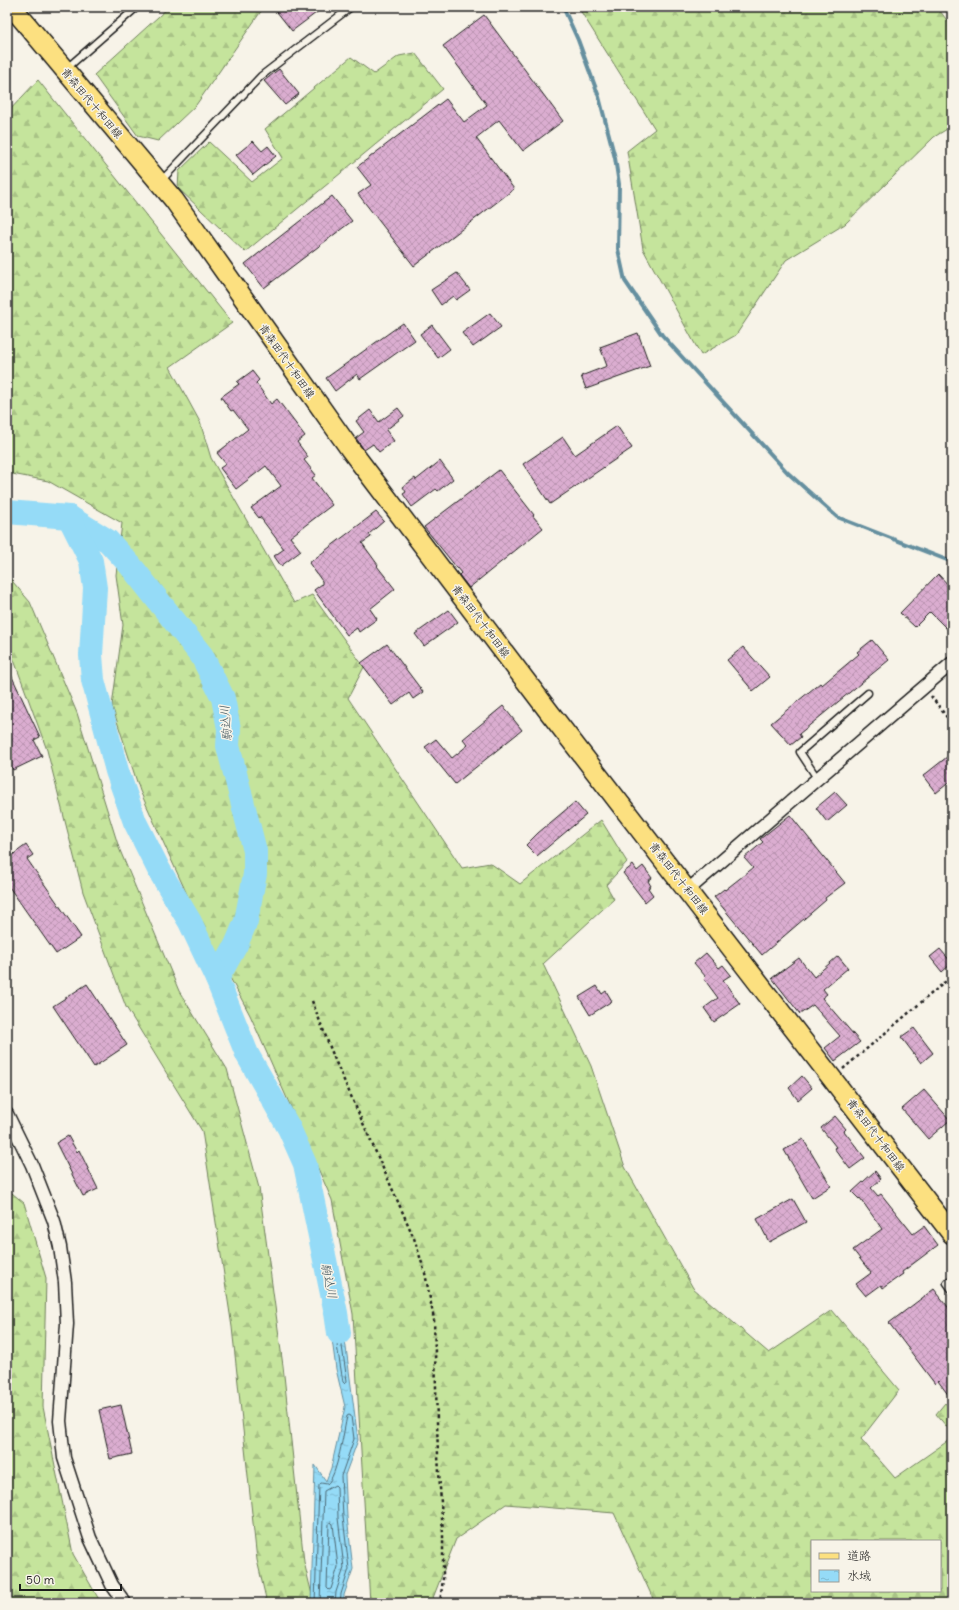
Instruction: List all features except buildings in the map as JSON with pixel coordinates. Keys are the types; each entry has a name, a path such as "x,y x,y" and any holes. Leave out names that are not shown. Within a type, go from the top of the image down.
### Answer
{"main road":[{"name":"青森田代十和田線","path":"12,7 174,200 350,449 550,713 952,1234"}],"street":[{"path":"688,890 952,664"},
{"path":"7,1114 32,1165 54,1221 60,1247 65,1282 67,1324 60,1421 64,1458 90,1538 112,1585 125,1603"}],"lane":[{"path":"65,70 137,7"},
{"path":"159,183 261,76 351,7"},
{"path":"817,778 800,752 868,693"},
{"path":"952,1279 947,1283 952,1290"}],"path":[{"path":"924,687 952,724"},
{"path":"832,1078 952,976"},
{"path":"312,1001 335,1060 414,1238 425,1273 434,1319 435,1334 438,1456 443,1534 443,1579 440,1603"}],"green space":[{"path":"169,7 264,7 196,105 158,141 138,136 94,75"},
{"path":"578,7 937,7 952,27 952,126 934,137 845,224 786,260 736,335 701,355 643,249 627,151 655,129"},
{"path":"415,53 443,89 245,252 178,188 179,171 209,142 252,182 283,158 265,129 351,57 374,74 399,56"},
{"path":"38,80 232,323 170,367 200,422 211,458 294,603 312,595 364,667 348,698 462,868 490,863 520,884 601,820 627,862 606,885 614,899 543,964 591,1066 625,1167 693,1288 769,1353 832,1310 899,1390 861,1439 895,1478 952,1438 952,1603 655,1603 614,1513 506,1504 456,1539 431,1603 370,1603 353,1314 332,1200 250,1015 195,912 140,791 112,706 123,625 116,575 122,523 48,481 7,473 7,113"},
{"path":"7,575 30,602 77,713 119,848 179,991 227,1069 259,1188 283,1366 304,1562 314,1603 267,1603 257,1560 232,1327 202,1131 126,1007 83,892 47,750 14,660 7,650"},
{"path":"7,1189 24,1203 46,1278 43,1407 73,1554 101,1603 7,1603"},
{"path":"945,1403 952,1410 952,1433 936,1414"}],"water":[{"path":"334,1282 344,1332 358,1440 345,1475 347,1517 353,1569 344,1595 344,1603 311,1603 315,1465 326,1481 331,1468 345,1407 336,1369 331,1332"}],"waterway":[{"path":"563,7 578,40 599,97 615,158 619,184 618,249 625,281 662,335 788,473 837,517 952,562"},
{"name":"駒込川","path":"7,512 69,517 108,541 130,565 202,656 223,698 229,729 228,746 255,851 255,874 246,921 236,945 217,979"},
{"name":"駒込川","path":"69,517 91,561 95,588 91,655 93,680 117,771 135,822 159,870 190,922 217,979 247,1054 289,1128 305,1164 339,1333"}]}
